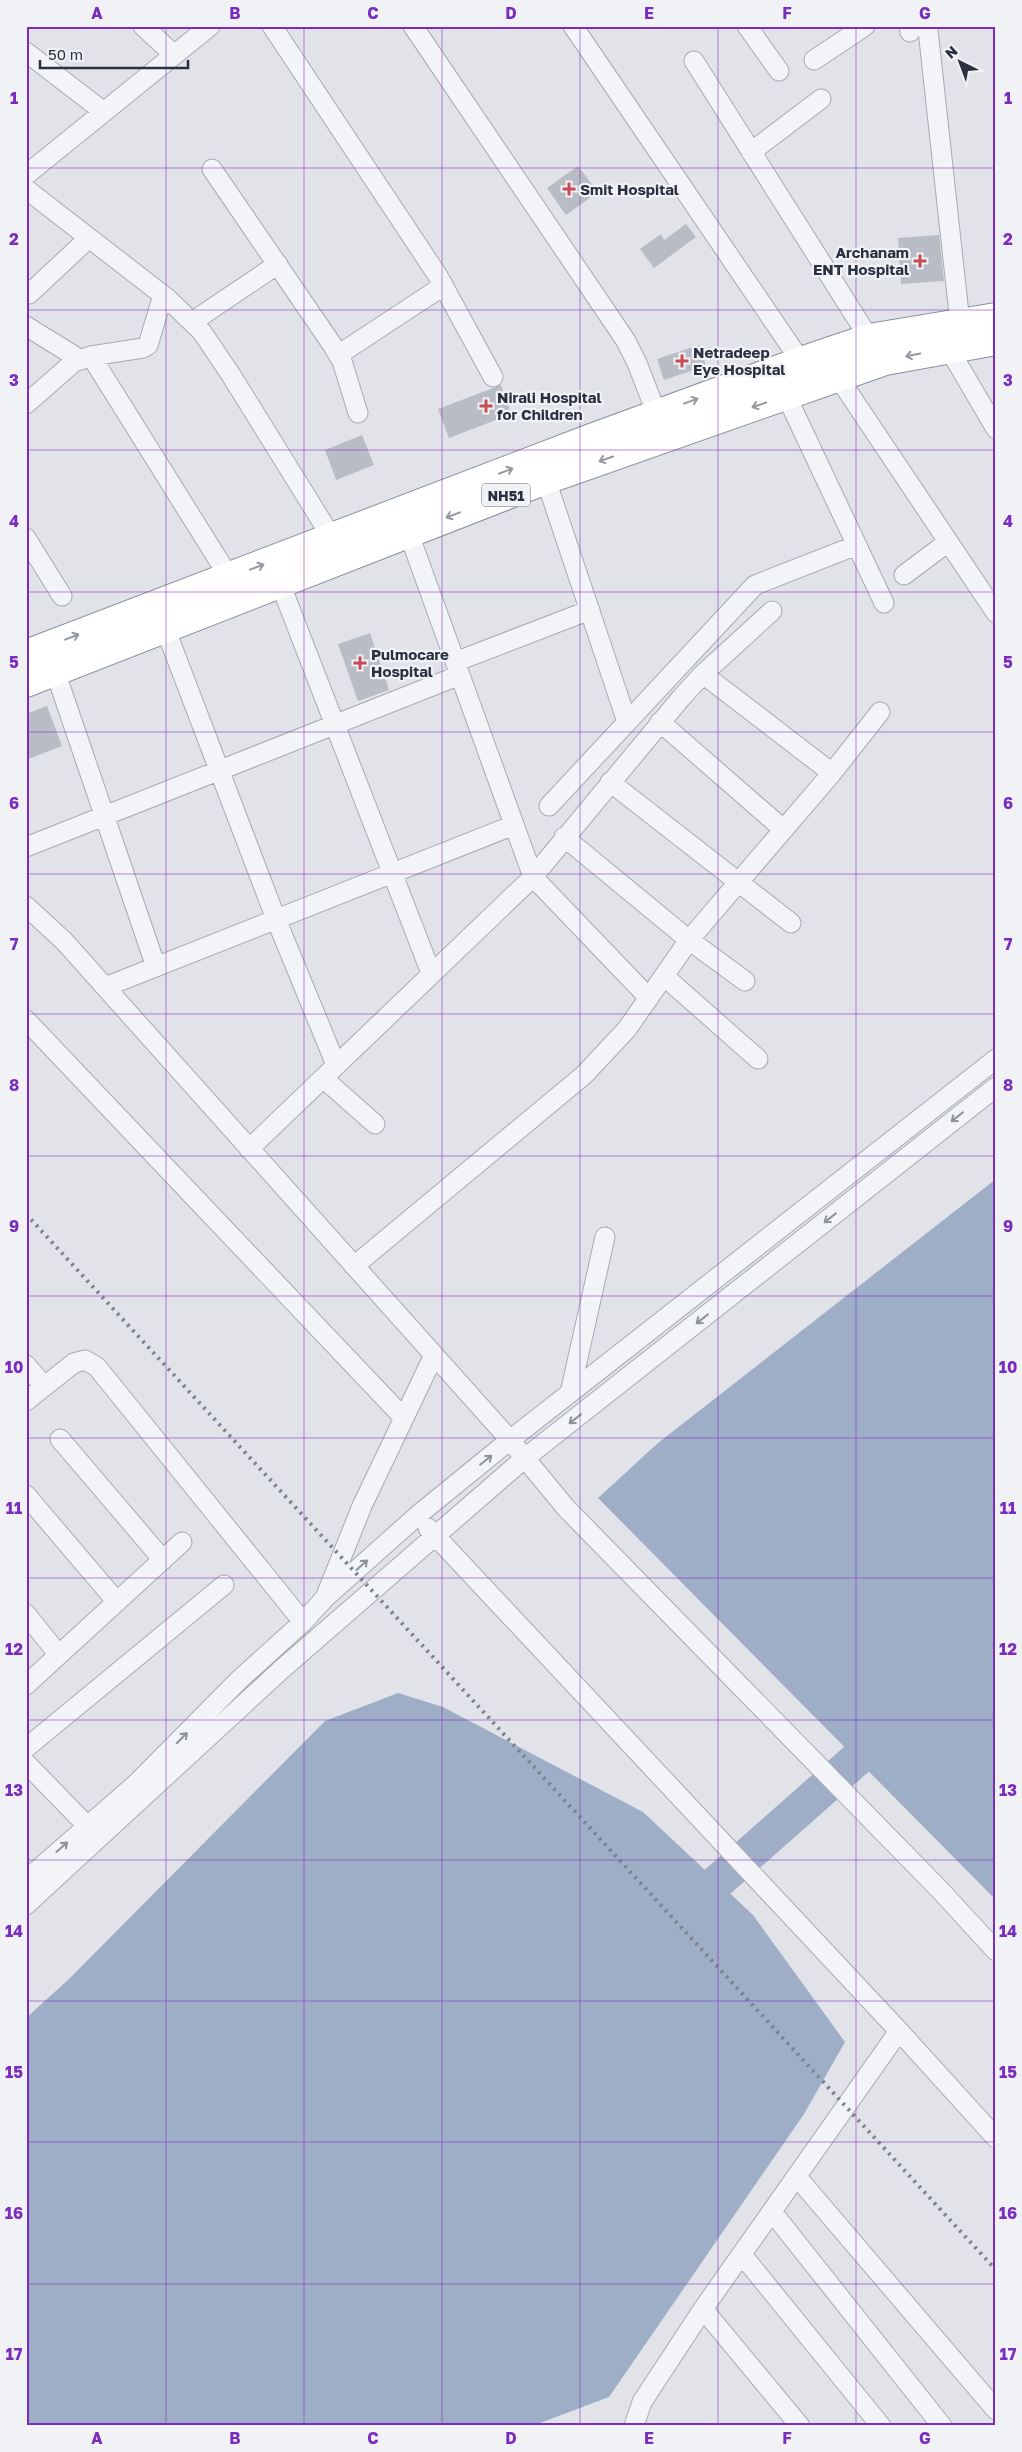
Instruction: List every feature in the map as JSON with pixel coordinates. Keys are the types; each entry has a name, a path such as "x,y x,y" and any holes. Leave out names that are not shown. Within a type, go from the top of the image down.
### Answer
{"highway":[{"name":"NH51","path":"26,654 332,538 405,523 546,480 801,361 869,338 996,317"},
{"name":"NH51","path":"26,683 280,583 405,523 661,426 786,395 885,361 996,341"}],"street":[{"path":"143,26 174,55"},
{"path":"26,175 210,26"},
{"path":"272,26 443,286 493,377"},
{"path":"413,26 626,341 637,363 661,426"},
{"path":"573,26 801,361 827,381 948,542 996,613"},
{"path":"748,26 779,71"},
{"path":"814,60 853,29"},
{"path":"916,29 960,323"},
{"path":"26,52 104,112"},
{"path":"694,61 869,338"},
{"path":"751,152 821,99"},
{"path":"212,168 338,356 358,413"},
{"path":"26,189 163,295 202,332 231,375 332,538"},
{"path":"29,294 89,238"},
{"path":"192,322 278,264"},
{"path":"338,356 443,286"},
{"path":"26,404 60,374 86,358 143,348 148,344 163,295"},
{"path":"26,326 86,358 229,577"},
{"path":"949,348 996,429"},
{"path":"786,395 884,603"},
{"path":"546,480 627,722"},
{"path":"405,523 533,877 649,998"},
{"path":"26,538 62,596"},
{"path":"904,575 948,542"},
{"path":"548,806 755,585 857,545"},
{"path":"280,583 432,973"},
{"path":"26,847 335,725 590,610"},
{"path":"249,1149 533,877 660,722 703,674 772,611"},
{"path":"164,628 276,919 330,1072 376,1124"},
{"path":"55,671 156,967"},
{"path":"703,674 832,773"},
{"path":"354,1266 584,1074 627,1029 689,940 832,773 880,712"},
{"path":"660,722 783,828"},
{"path":"610,782 790,922"},
{"path":"105,987 514,825"},
{"path":"564,837 689,940 745,981"},
{"path":"26,906 64,941 510,1440 566,1508 940,1890 996,1951"},
{"path":"665,977 758,1059"},
{"path":"26,1020 403,1417"},
{"path":"26,1905 137,1783 240,1679 303,1622 325,1598 418,1515 510,1440 996,1059"},
{"path":"26,1880 93,1832 525,1458 996,1087"},
{"path":"879,1151 893,1168"},
{"path":"570,1393 605,1237"},
{"path":"306,1648 362,1506 434,1355"},
{"path":"26,1401 74,1363 85,1360 97,1367 303,1622"},
{"path":"26,1365 44,1386"},
{"path":"60,1439 163,1560"},
{"path":"26,1495 117,1602"},
{"path":"418,1515 435,1536 899,2031 996,2138"},
{"path":"26,1685 182,1542"},
{"path":"26,1748 224,1585"},
{"path":"26,1614 59,1655"},
{"path":"26,1763 93,1832"},
{"path":"634,2426 642,2402 704,2309 899,2031"},
{"path":"797,2177 996,2410"},
{"path":"773,2213 942,2426"},
{"path":"743,2256 881,2426"},
{"path":"704,2309 800,2426"}],"water":[{"path":"996,1179 996,1900 598,1498 658,1443"},
{"path":"398,1693 443,1707 643,1812 753,1915 845,2042 804,2114 609,2397 532,2426 26,2426 26,2018 68,1980 325,1721"}],"building":[{"path":"578,166 598,192 566,215 547,188"},
{"path":"686,224 696,237 654,268 640,249 661,234 664,240"},
{"path":"939,235 944,281 901,284 898,238"},
{"path":"699,345 706,366 664,380 657,359"},
{"path":"501,385 511,414 449,438 438,409"},
{"path":"362,435 374,465 336,480 325,450"},
{"path":"370,633 389,690 358,701 338,644"},
{"path":"47,706 62,746 26,760 26,714"}],"waterway":[{"path":"681,1914 893,1727"}],"railway":[{"path":"26,1214 996,2270"}],"place":[{"name":"Smit Hospital","path":"569,189"},
{"name":"Archanam ENT Hospital","path":"920,261"},
{"name":"Netradeep Eye Hospital","path":"682,361"},
{"name":"Nirali Hospital for Children","path":"486,406"},
{"name":"Pulmocare Hospital","path":"360,663"}]}
